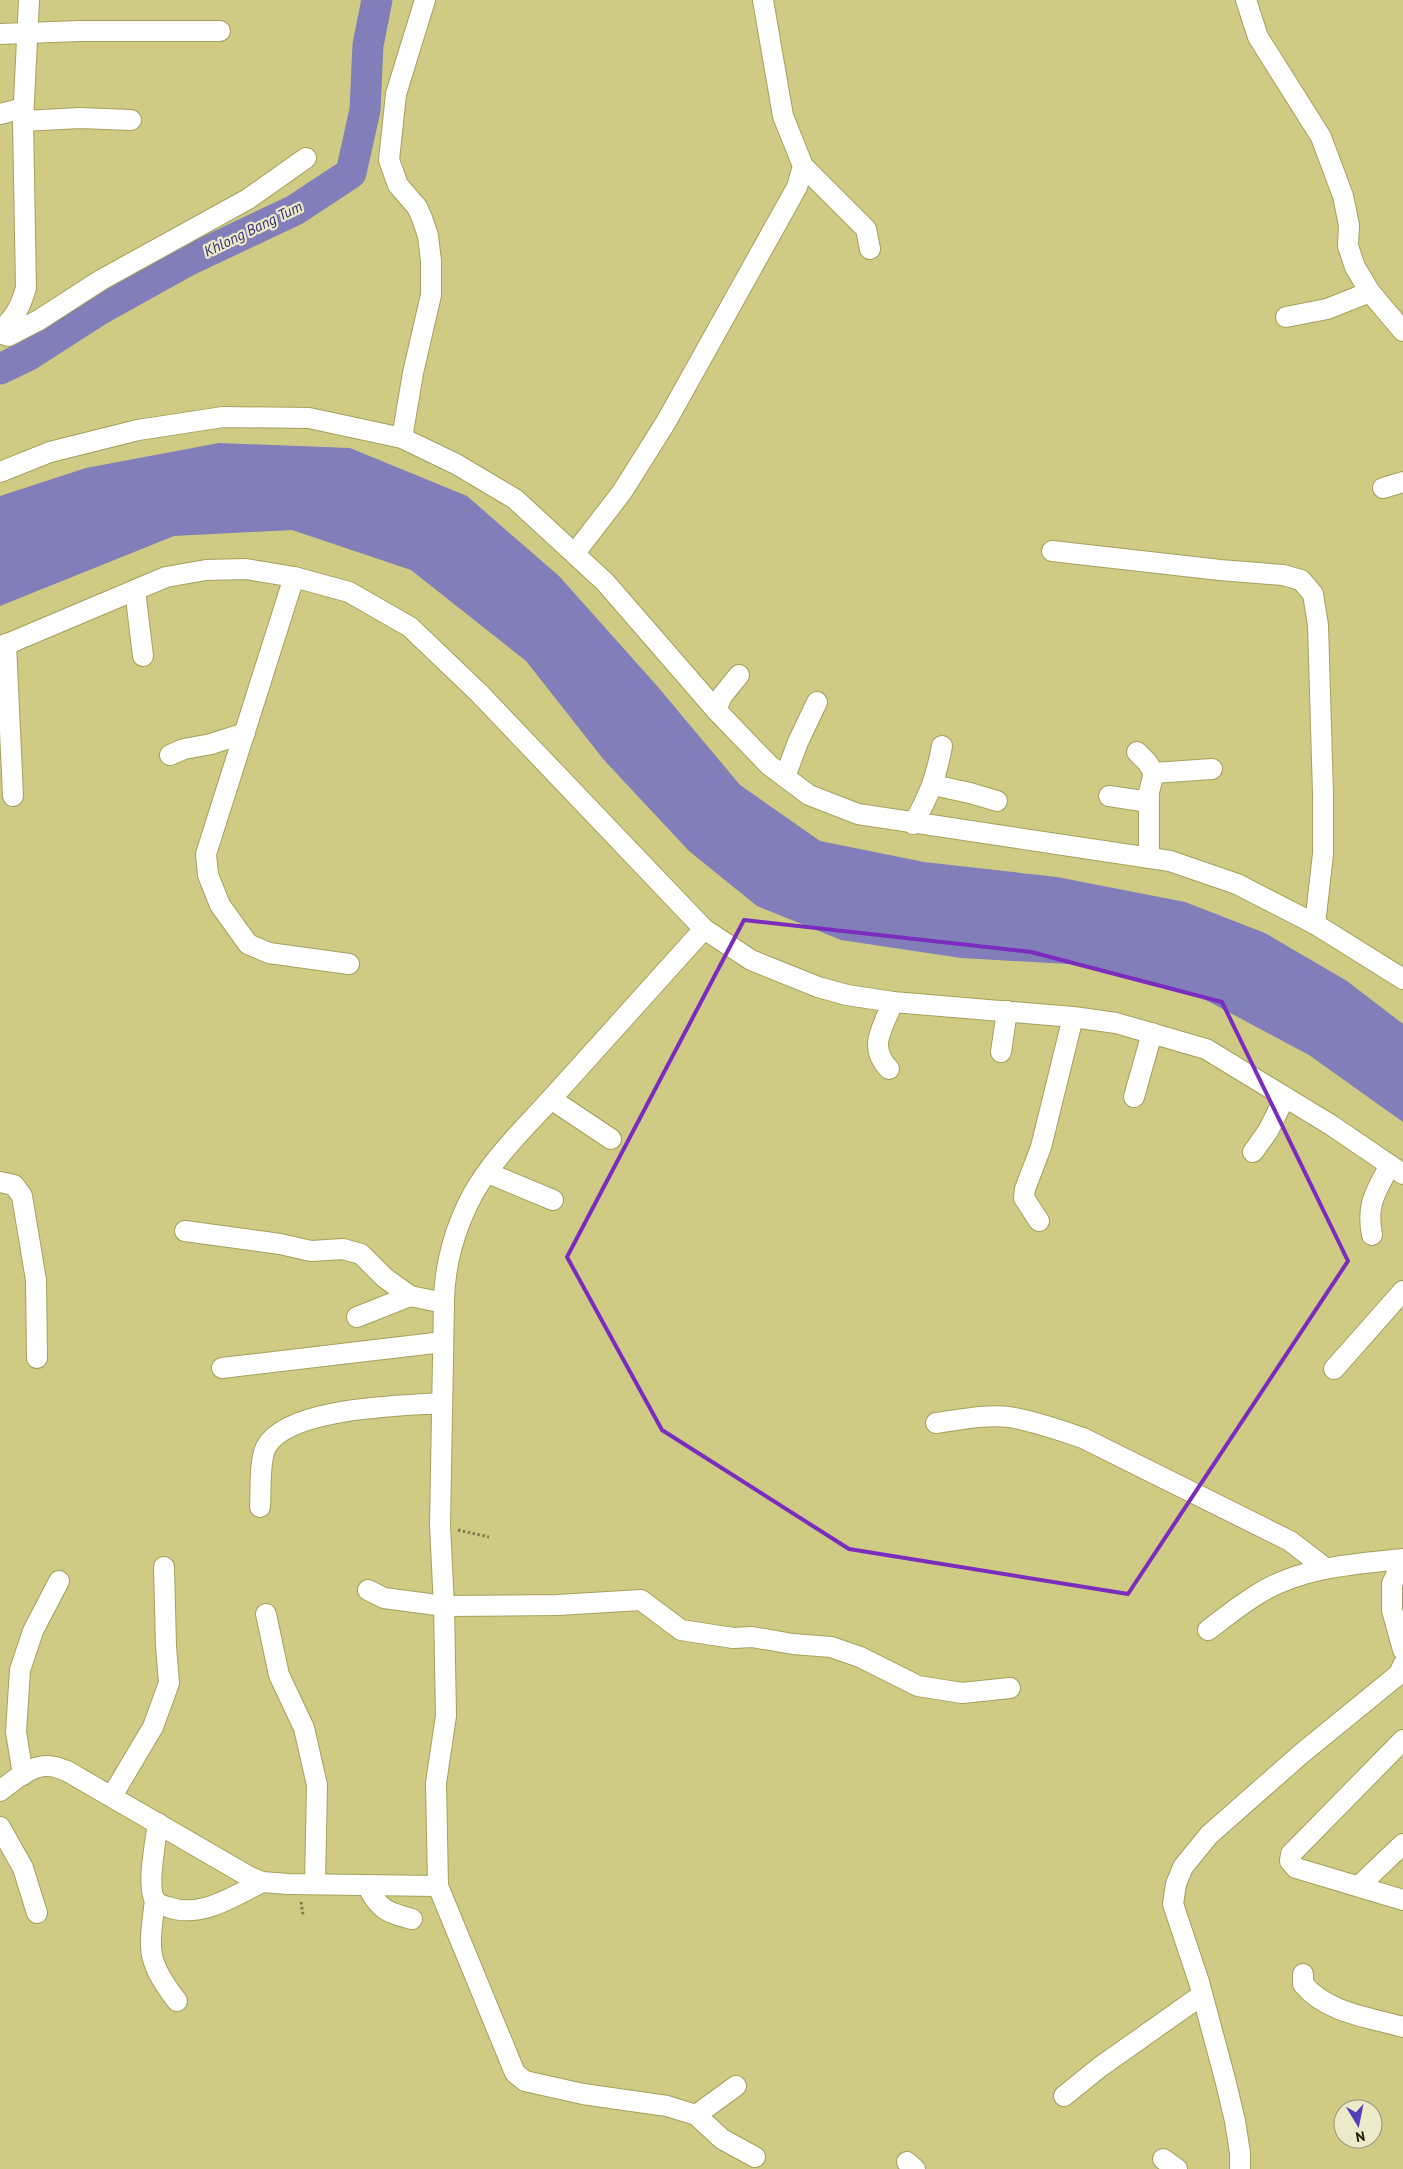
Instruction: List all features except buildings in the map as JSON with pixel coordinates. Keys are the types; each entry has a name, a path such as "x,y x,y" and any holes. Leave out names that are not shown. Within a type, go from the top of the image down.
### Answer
{"street":[{"path":"29,0 23,114 26,288 21,306 9,324 0,331 8,336 39,320 101,280 248,199 306,158"},
{"path":"402,438 431,295 431,262 428,236 422,218 417,207 398,185 389,160 396,94 425,0"},
{"path":"763,0 783,116 803,166 866,229 870,249"},
{"path":"1246,0 1258,37 1321,137 1343,196 1349,225 1348,246 1355,267 1370,292 1403,331"},
{"path":"0,34 28,32 220,31"},
{"path":"0,114 131,120"},
{"path":"575,553 622,492 666,422 797,187 803,166"},
{"path":"1286,317 1327,309 1370,292"},
{"path":"0,472 50,452 129,432 223,417 309,418 402,438 456,464 515,499 605,582 716,710 769,765 809,796 850,811 913,824 1170,861 1237,884 1315,924 1403,979"},
{"path":"1383,488 1403,482"},
{"path":"1052,551 1282,575 1301,580 1312,594 1318,625 1323,794 1323,854 1315,924"},
{"path":"13,796 3,646 166,577 206,570 246,569 294,576 349,592 410,626 478,693 704,929 751,960 810,984 847,995 893,1002 1073,1016 1116,1023 1206,1049 1332,1125 1396,1170 1372,1199 1369,1218 1372,1235"},
{"path":"294,576 206,854 208,874 220,905 248,944 269,953 349,964"},
{"path":"135,590 143,656"},
{"path":"716,710 722,696 739,675"},
{"path":"785,777 798,742 817,702"},
{"path":"170,755 184,749 211,744 245,733"},
{"path":"913,824 933,785 942,746"},
{"path":"1136,752 1147,762 1154,773 1150,792 1149,858"},
{"path":"1154,773 1212,769"},
{"path":"933,785 997,801"},
{"path":"1109,796 1150,802"},
{"path":"704,929 506,1148 473,1194 453,1244 444,1286 440,1526 446,1716 436,1782 438,1886 515,2073 525,2081 583,2094 667,2106 696,2114 722,2139 755,2157"},
{"path":"889,1069 879,1057 876,1046 893,1002"},
{"path":"1001,1052 1007,1011"},
{"path":"1039,1220 1024,1198 1025,1189 1041,1147 1073,1016"},
{"path":"1134,1097 1152,1033"},
{"path":"1253,1152 1268,1131 1285,1097"},
{"path":"551,1100 611,1139"},
{"path":"488,1173 553,1200"},
{"path":"0,1182 14,1185 22,1196 36,1280 37,1358"},
{"path":"185,1231 280,1244 311,1251 344,1249 360,1254 385,1278 410,1296 444,1303"},
{"path":"1334,1369 1403,1291"},
{"path":"357,1317 410,1296"},
{"path":"222,1368 443,1342"},
{"path":"260,1508 262,1471 266,1448 280,1431 303,1421 356,1409 442,1403"},
{"path":"936,1424 970,1419 1008,1417 1051,1427 1084,1438 1290,1541 1325,1568"},
{"path":"1208,1630 1259,1593 1297,1575 1325,1568 1403,1560"},
{"path":"1403,1560 1392,1584 1392,1610 1403,1650"},
{"path":"112,1796 153,1726 169,1683 164,1567"},
{"path":"23,1775 16,1732 20,1670 33,1631 60,1581"},
{"path":"368,1590 384,1598 444,1606 558,1605 641,1600 680,1630 724,1637 752,1637 831,1648 860,1657 918,1686 962,1693 1010,1688"},
{"path":"266,1614 279,1675 304,1728 317,1785 315,1884"},
{"path":"1240,2169 1240,2153 1235,2121 1202,1995 1173,1904 1176,1884 1183,1867 1209,1834 1301,1754 1399,1674 1403,1665"},
{"path":"1403,1740 1291,1854 1290,1861 1296,1868 1403,1900"},
{"path":"0,1791 39,1766 50,1765 68,1771 248,1876 262,1882 438,1886"},
{"path":"158,1823 151,1887 155,1900 151,1956 161,1981 177,2001"},
{"path":"0,1827 23,1868 37,1913"},
{"path":"1359,1886 1403,1844"},
{"path":"155,1900 173,1909 195,1910 214,1906 262,1882"},
{"path":"367,1885 376,1903 388,1913 412,1919"},
{"path":"1303,1974 1303,1984 1312,1995 1336,2009 1403,2027"},
{"path":"1064,2096 1100,2067 1202,1995"},
{"path":"696,2114 736,2086"}],"path":[{"path":"440,1526 489,1537"}],"highlighted area":[{"path":"744,920 1031,952 1222,1002 1348,1261 1128,1594 849,1549 662,1430 567,1257"}],"shaded area":[{"path":"219,443 350,448 467,496 559,576 658,687 740,785 820,841 924,862 1057,877 1185,902 1265,933 1347,981 1403,1024 1403,1122 1309,1055 1204,999 1085,965 961,958 841,940 757,906 689,851 604,760 526,661 411,570 292,530 174,536 0,606 0,496 86,468"}],"waterway":[{"name":"Khlong Bang Tum","path":"0,369 29,355 99,310 187,261 295,210 351,173 365,110 368,45 377,0"}]}
